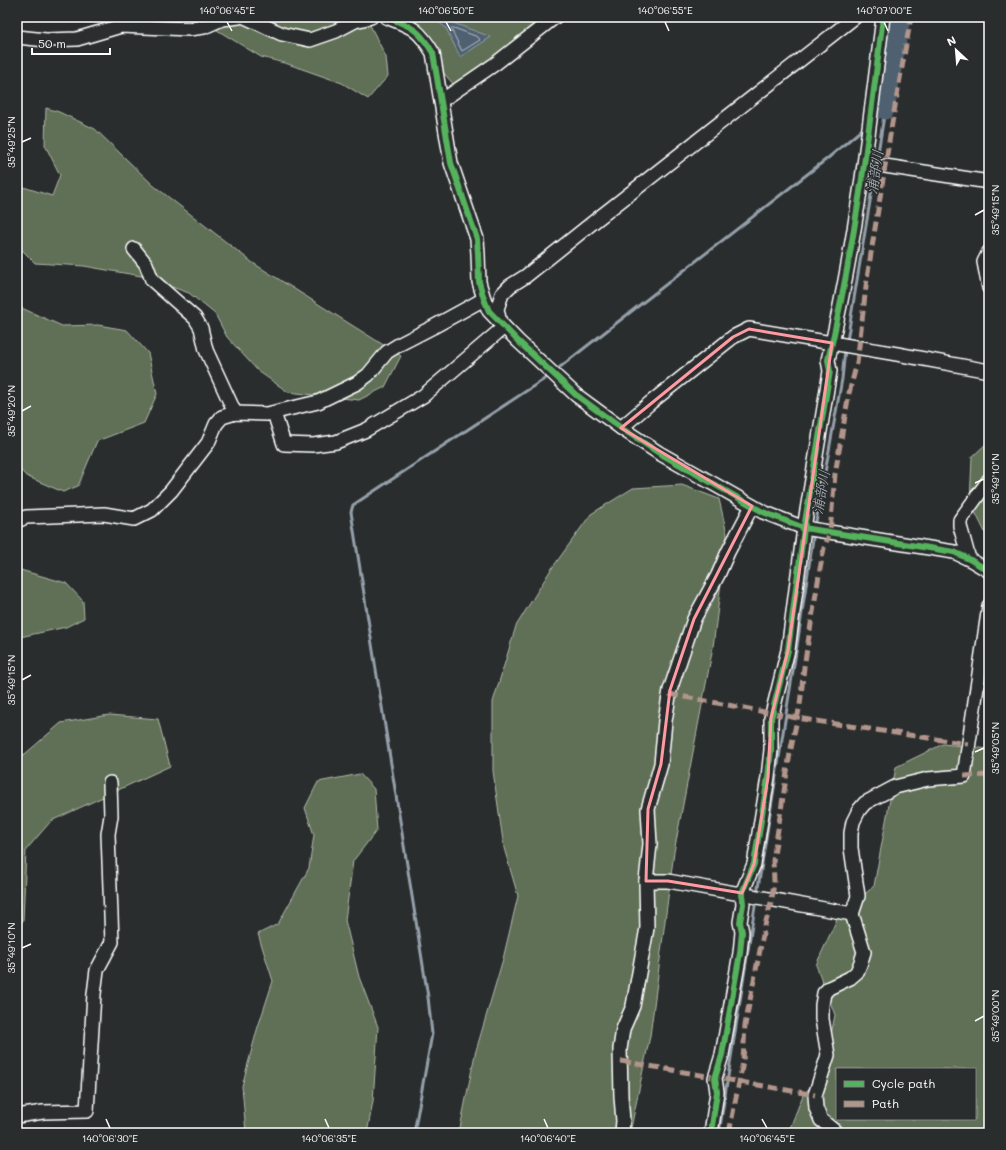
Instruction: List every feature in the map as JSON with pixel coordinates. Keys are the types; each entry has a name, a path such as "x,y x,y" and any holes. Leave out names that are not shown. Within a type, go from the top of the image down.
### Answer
{"street":[{"path":"17,37 46,40 77,40 121,26 189,29 204,27 222,19 239,17"},
{"path":"245,17 282,34 310,40 336,31 355,21 372,17"},
{"path":"386,17 410,26 418,32 433,53 451,163 477,239 479,282 489,311 576,395 659,454 763,512 804,528 954,552 989,571"},
{"path":"441,101 495,64 555,17"},
{"path":"502,325 497,309 502,294 510,286 526,276 855,17"},
{"path":"711,1133 717,1092 715,1078 722,1055 740,953 742,932 740,922 743,904 742,893 754,864 768,777 771,750 771,718 788,650 804,528 830,371 828,360 844,282 866,149 884,17"},
{"path":"885,166 989,182"},
{"path":"134,249 146,264 152,280 195,318 201,328 206,350 235,413"},
{"path":"989,252 984,262 989,288"},
{"path":"17,521 26,517 104,514 134,519 152,510 171,491 208,444 216,424 222,417 235,413 274,413 318,402 357,383 368,375 387,352 484,299"},
{"path":"274,413 284,444 313,446 336,442 366,430 422,396 502,325"},
{"path":"621,428 650,403 733,338 749,329 860,347 989,371"},
{"path":"969,559 960,526 960,520 989,480"},
{"path":"622,1133 623,1121 620,1049 623,1029 634,1006 647,928 646,881 650,844 648,809 661,764 665,721 670,690 694,619 718,575 752,506"},
{"path":"837,1133 821,1120 816,1108 815,1095 828,1055 822,1018 824,993 829,988 850,978 857,972 862,962 864,952 852,914 858,896 852,854 851,833 853,822 859,810 865,803 895,787 928,779 964,776 989,606"},
{"path":"17,1116 43,1112 87,1111 94,994 97,970 112,942 108,834 110,816 110,783"},
{"path":"646,881 668,880 852,914"}],"highlighted area":[{"path":"749,329 832,343 788,650 771,718 768,777 754,864 742,893 668,881 646,881 648,809 661,764 670,690 694,619 752,506 621,428 733,337"}],"green space":[{"path":"210,17 366,17 386,57 388,76 368,99 342,83 288,64 261,57 212,27"},
{"path":"397,17 544,17 462,82 454,85 441,70 438,64"},
{"path":"46,108 59,112 95,129 153,185 253,263 401,356 385,387 359,400 288,392 258,371 227,337 215,314 189,293 141,276 84,266 35,263 17,245 17,185 52,196 60,175 45,145"},
{"path":"17,306 62,326 98,325 127,330 148,353 157,394 144,423 97,441 78,486 63,492 26,476 17,466"},
{"path":"989,441 989,540 970,502 972,457"},
{"path":"682,485 719,499 727,534 713,647 674,852 650,1036 630,1133 459,1133 475,1054 503,959 518,896 504,848 493,771 493,702 516,626 550,571 591,514 633,488"},
{"path":"17,569 66,583 83,601 84,618 66,627 20,637 17,636"},
{"path":"109,715 158,719 170,766 51,821 26,850 23,921 17,925 17,757 25,754 61,723"},
{"path":"943,744 989,749 989,1133 788,1133 803,1095 823,1073 835,1015 816,965 837,919 874,886 896,767"},
{"path":"360,774 374,789 377,830 353,861 345,920 359,977 378,1027 373,1101 367,1133 246,1133 242,1086 257,1030 273,981 258,934 278,924 309,868 314,835 305,808 318,782"}],"water":[{"path":"432,17 442,17 445,20 491,37 460,57 446,28"}],"waterway":[{"name":"浦部川","path":"885,110 901,17"},
{"path":"875,118 885,110"},
{"name":"浦部川","path":"847,341 885,110"},
{"path":"555,371 828,158 865,127"},
{"name":"浦部川","path":"815,527 842,379 845,349"},
{"path":"414,1133 432,1034 428,997 351,512 353,505 549,376"},
{"name":"浦部川","path":"757,894 814,532"},
{"name":"浦部川","path":"719,1133 756,900"}],"marked path":[{"path":"729,1133 743,1062 745,1025 765,925 772,899 774,881 773,861 790,753 800,705 804,667 820,569 824,548 830,532 835,474 849,393 857,363 867,278 911,17"},
{"path":"669,694 797,718 968,744"},
{"path":"964,776 989,775"},
{"path":"621,1061 815,1095"}],"cycle path":[{"path":"386,17 414,29 423,38 433,53 451,163 477,239 479,282 489,311 518,341 576,395 621,428 659,453 763,512 804,528 954,552 989,571"},
{"path":"711,1133 717,1092 715,1078 722,1055 740,953 742,932 740,922 743,904 742,893 754,864 768,777 771,750 771,718 788,650 804,528 830,371 828,360 838,318 854,232 867,146 883,17"}]}
